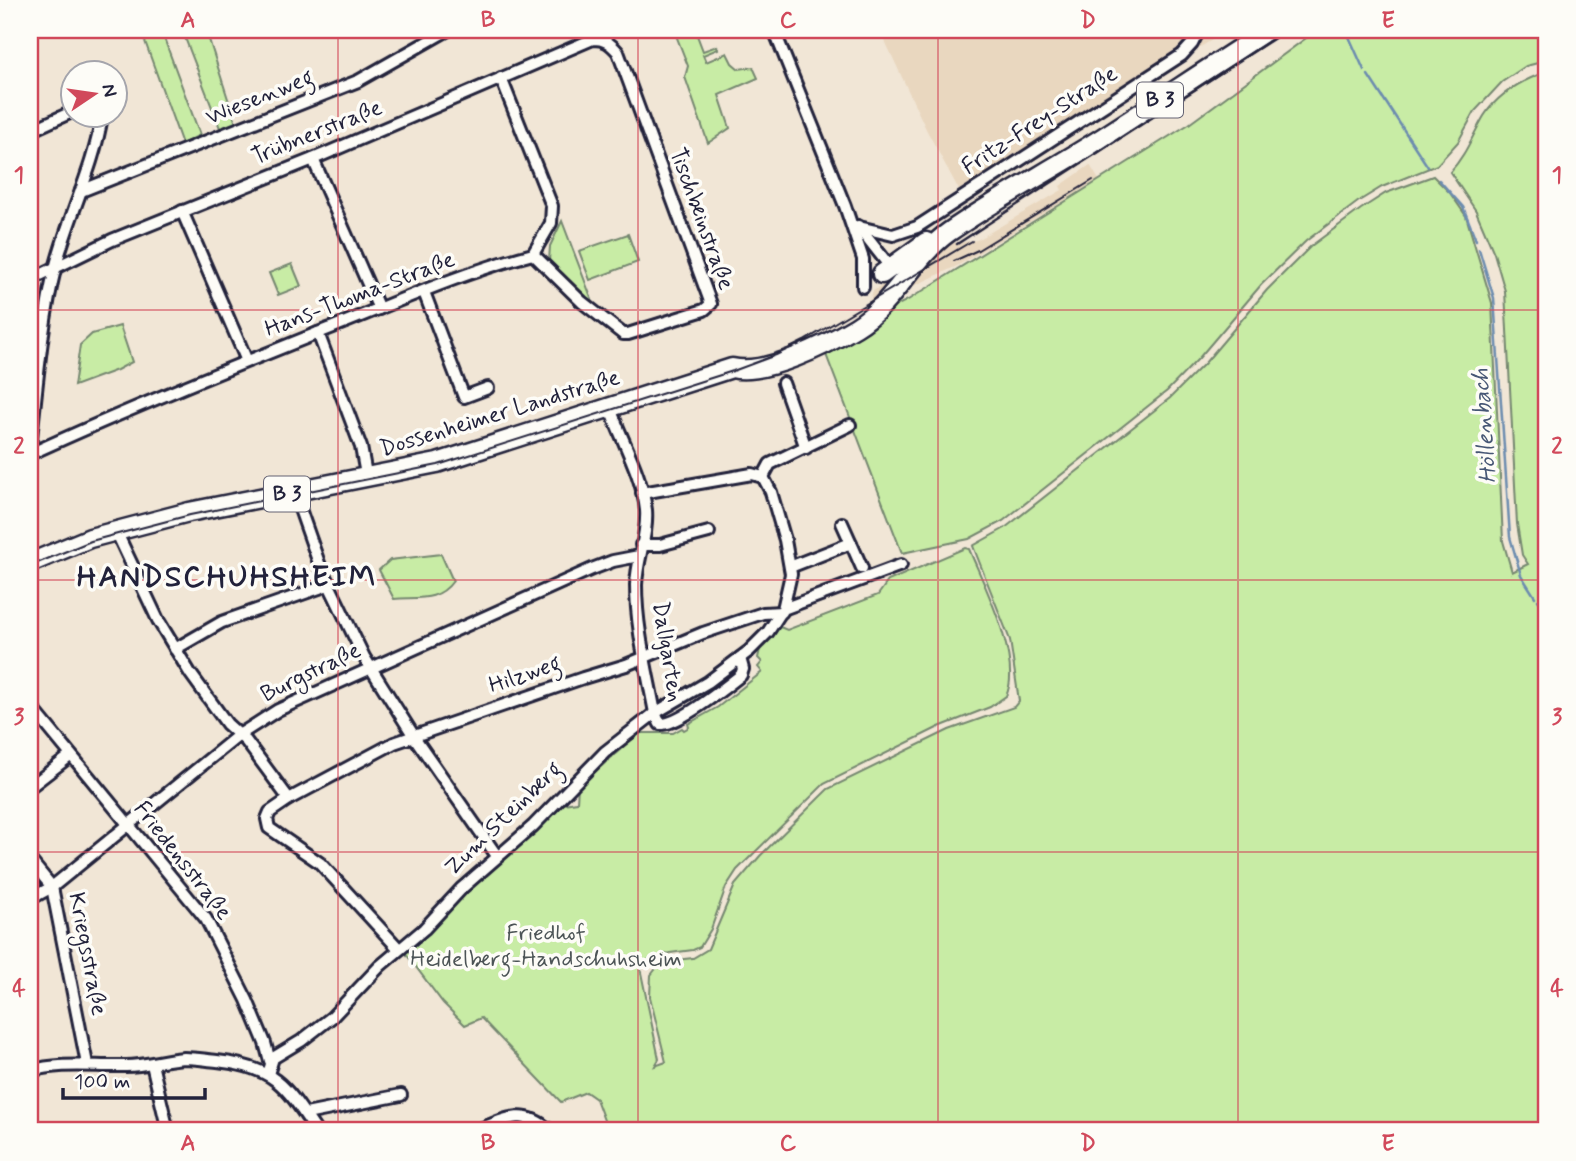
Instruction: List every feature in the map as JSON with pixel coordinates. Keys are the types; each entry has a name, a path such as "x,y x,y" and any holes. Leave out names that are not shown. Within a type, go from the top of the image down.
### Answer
{"main road":[{"name":"Dossenheimer Landstraße","path":"857,326 864,313 888,289 887,268 1094,143 1268,30"},
{"name":"Dossenheimer Landstraße","path":"31,560 116,531 189,512 437,463 732,368 751,369 797,356 857,326 880,309 916,264 946,234"}],"street":[{"name":"Wiesenweg","path":"81,191 358,81 448,30"},
{"path":"774,30 845,206 863,259 863,287"},
{"name":"Fritz-Frey-Straße","path":"893,235 917,226 1176,59 1192,44 1199,30"},
{"name":"Trübnerstraße","path":"30,280 57,265 313,159 501,78 595,34"},
{"name":"Tischbeinstraße","path":"533,254 591,310 623,334 704,310 711,304 618,52 610,43 595,34"},
{"path":"501,78 552,206 551,223 533,254"},
{"path":"30,131 60,117"},
{"path":"30,447 40,354 57,265 98,130"},
{"path":"313,159 379,309"},
{"path":"845,206 887,268"},
{"path":"182,211 247,361"},
{"path":"859,228 893,235 887,243 887,268"},
{"name":"Hans-Thoma-Straße","path":"30,454 132,407 247,361 424,292 533,254"},
{"path":"863,259 872,269 887,268"},
{"name":"Dossenheimer Landstraße","path":"887,268 916,264"},
{"path":"424,292 464,397 488,388"},
{"path":"318,333 361,447 365,469"},
{"path":"783,383 806,448"},
{"path":"610,408 642,494 646,524 640,550"},
{"path":"763,477 770,464 850,425"},
{"path":"642,494 752,474 763,477 771,492 790,567 789,590 782,610"},
{"path":"294,492 302,521 328,585 370,667 477,831 497,856"},
{"path":"842,523 862,568"},
{"path":"116,531 133,571 175,649 216,711 239,735 289,799"},
{"name":"Burgstraße","path":"30,900 52,887 239,735 296,701 593,569 640,550 709,532"},
{"path":"790,567 851,543"},
{"name":"Dallgarten","path":"640,550 637,602 655,713 662,725 668,724 741,675 743,669 740,658 768,632 782,610"},
{"path":"782,610 901,565"},
{"path":"175,649 222,622 328,585"},
{"name":"Hilzweg","path":"399,949 320,863 270,828 267,815 289,799 385,747 626,665 703,633 782,610"},
{"name":"Friedensstraße","path":"30,705 206,919 247,1000 270,1061"},
{"name":"Zum Steinberg","path":"270,1061 322,1026 399,949 424,929 462,888 533,826 595,760 655,713"},
{"path":"30,787 70,756"},
{"name":"Kriegsstraße","path":"30,860 52,887 87,1065"},
{"path":"30,1071 87,1065 125,1066 184,1058 240,1064 268,1074 290,1093 316,1131"},
{"path":"268,1074 270,1061"},
{"path":"152,1063 168,1131"},
{"path":"306,1114 401,1095"},
{"path":"476,1131 500,1121 524,1117 536,1120 550,1131"}],"shaded area":[{"path":"880,30 1229,30 959,190 926,129"},
{"path":"1090,165 1099,180 957,266 868,307 873,291 954,243 977,240 1062,190 1060,186"}],"green space":[{"path":"123,30 161,30 200,135 182,144 142,33 122,36"},
{"path":"182,30 206,30 236,124 220,128"},
{"path":"674,30 695,30 703,51 717,46 718,49 703,55 706,62 727,53 739,69 753,67 758,78 719,95 730,128 708,143 685,77 688,66"},
{"path":"1317,30 1546,30 1546,61 1526,66 1502,82 1475,111 1458,142 1437,165 1382,187 1306,241 1261,285 1167,391 1003,521 969,539 902,553 822,344 908,300 1189,124"},
{"name":"Friedhof Heidelberg-Handschuhsheim","path":"1546,72 1546,1131 608,1131 596,1099 586,1092 561,1102 481,1018 465,1025 443,1003 404,951 454,901 535,833 563,804 577,802 578,787 639,733 673,733 682,728 684,730 689,727 688,724 718,707 762,672 758,667 762,662 758,658 760,649 780,627 787,630 878,595 888,581 965,548 969,549 1005,643 1010,681 1006,696 990,707 939,727 824,784 737,870 726,887 711,929 700,947 639,963 659,1059 655,1066 666,1062 650,997 651,975 658,966 667,961 693,958 708,949 735,885 760,856 828,789 949,730 1014,707 1019,701 1010,640 973,546 1005,528 1170,398 1205,363 1267,290 1311,246 1386,193 1433,176 1450,193 1466,216 1492,303 1503,541 1512,572 1528,564 1522,555 1517,524 1505,291 1494,253 1476,211 1450,172 1496,101 1520,84"},
{"path":"562,221 594,305 549,261 550,246"},
{"path":"628,234 638,262 590,280 579,251"},
{"path":"292,264 301,286 278,295 269,273"},
{"path":"120,326 132,362 74,386 80,345 92,334"},
{"path":"441,554 453,581 447,588 427,597 394,599 379,570 390,560"}],"waterway":[{"name":"Höllenbach","path":"1346,30 1364,70"},
{"name":"Höllenbach","path":"1368,75 1428,167"},
{"name":"Höllenbach","path":"1439,180 1463,207 1476,240"},
{"name":"Höllenbach","path":"1479,249 1494,298 1510,537 1521,575 1535,597"},
{"name":"Höllenbach","path":"1538,600 1546,611"}],"tram line":[{"path":"954,261 978,250 1093,180"},
{"path":"30,566 91,541 190,515 438,465 733,371 804,341 972,241"}],"railway":[{"path":"957,244 1286,30"}],"district":[{"name":"HANDSCHUHSHEIM","path":"227,577"}]}
